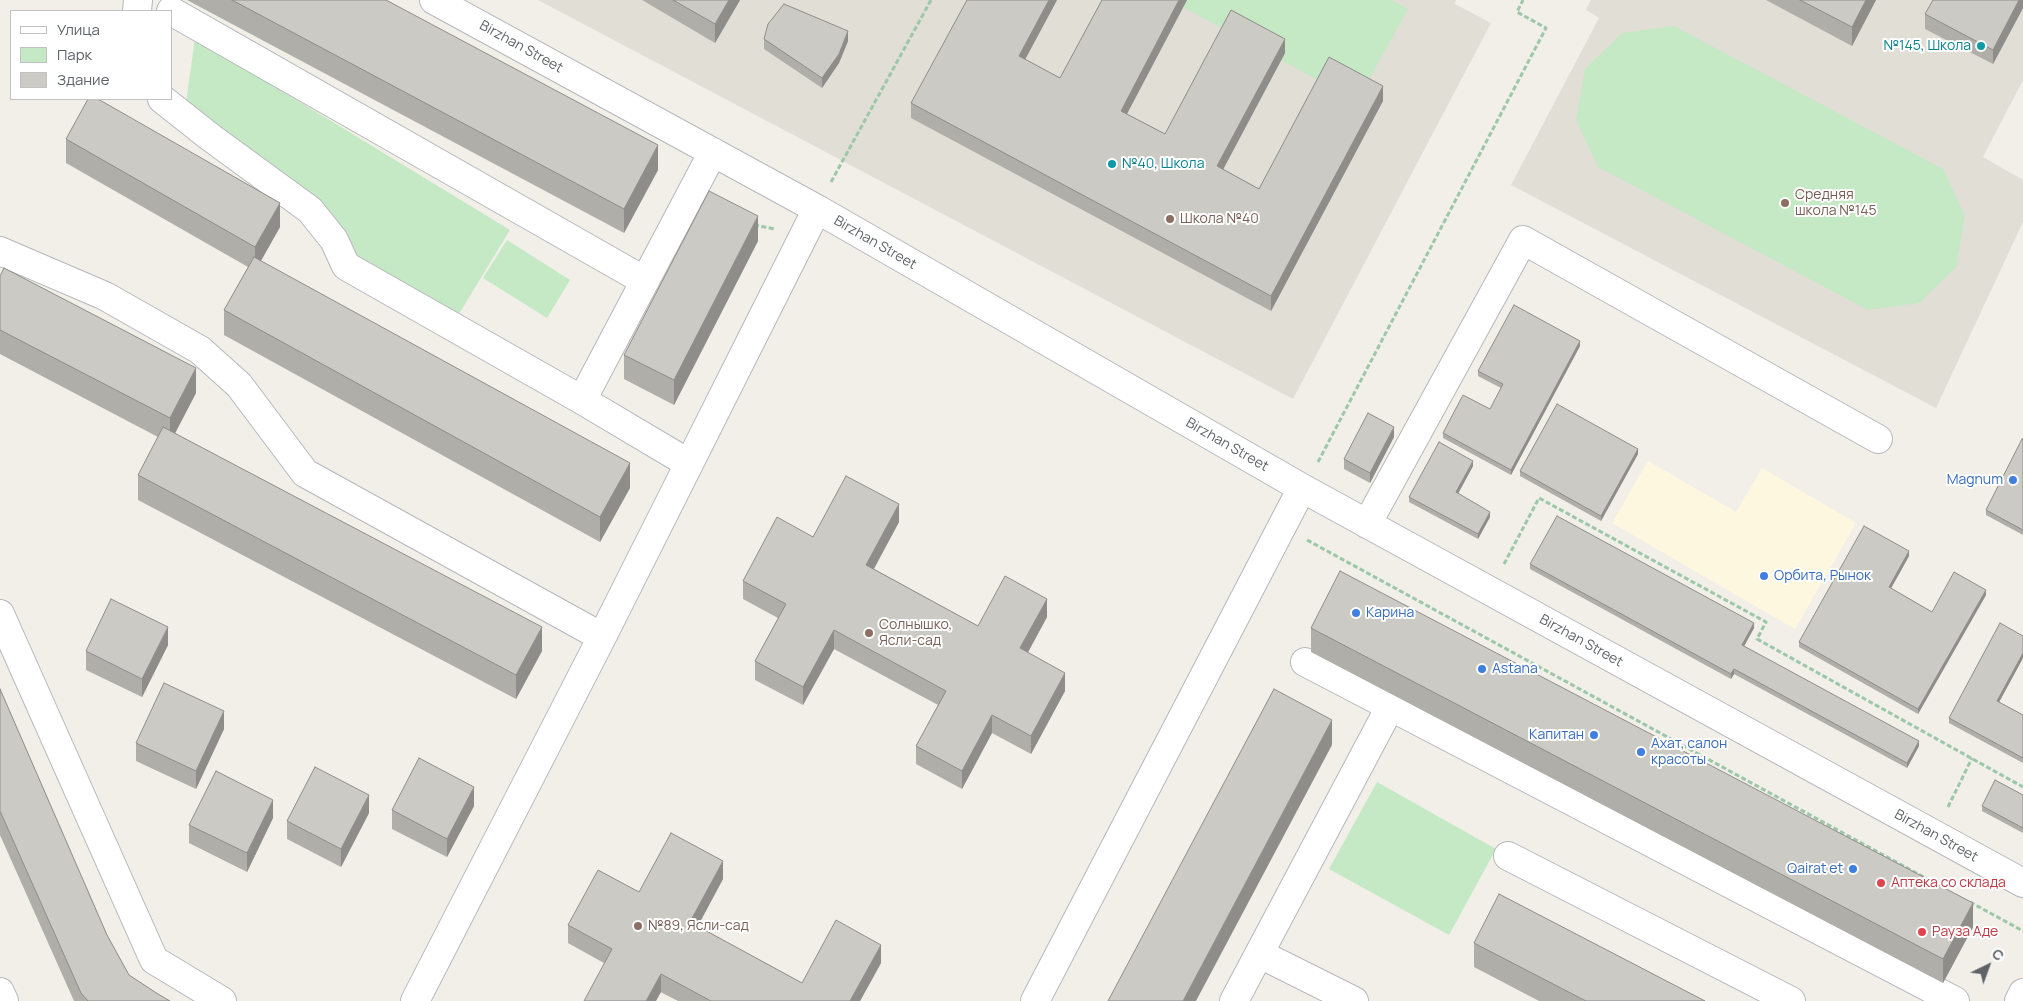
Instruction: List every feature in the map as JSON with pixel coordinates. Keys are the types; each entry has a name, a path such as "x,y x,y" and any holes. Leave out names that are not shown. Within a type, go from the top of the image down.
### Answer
{"street":[{"path":"151,0 169,10"},
{"name":"Birzhan Street","path":"434,0 714,152 812,220 2023,883"},
{"path":"172,12 646,281"},
{"path":"163,100 210,137 310,210 334,240 346,266 582,400 688,464"},
{"path":"582,400 714,152"},
{"path":"415,1001 602,637 812,220"},
{"path":"1367,524 1523,240 1878,439"},
{"path":"0,251 105,296 200,350 239,385 306,473 602,637"},
{"path":"1035,1001 1302,488"},
{"path":"0,614 154,960 222,1001"},
{"path":"1305,662 1955,1001"},
{"path":"1234,1001 1390,707"},
{"path":"1508,856 1790,1001"},
{"path":"1260,954 1354,1001"},
{"path":"0,992 4,1001"},
{"path":"2018,1001 2023,992"}],"path":[{"path":"750,224 766,228 812,220 931,0"},
{"path":"1302,488 1317,463 1546,28 1517,12 1523,0"},
{"path":"1490,591 1538,498 1766,622 1756,640 2023,787"},
{"path":"1282,527 1945,888"},
{"path":"1933,834 1972,758"},
{"path":"1962,898 2023,931"}],"shaded area":[{"name":"Школа №40","path":"538,0 1456,0 1455,4 1491,23 1293,399"},
{"name":"Средняя школа №145","path":"1591,0 2023,0 2023,80 1983,157 2023,180 2023,222 1936,408 1511,185 1599,18 1586,10"},
{"name":"Орбита, Рынок","path":"1648,461 1736,512 1762,468 1856,523 1795,629 1612,523"}],"green space":[{"path":"1170,0 1392,0 1408,9 1357,101"},
{"path":"1674,26 1943,169 1965,216 1956,267 1919,303 1868,310 1598,167 1576,120 1585,69 1622,33"},
{"path":"195,38 510,230 457,317 354,255 331,212 186,103"},
{"path":"507,240 570,280 547,318 483,278"},
{"path":"1377,782 1496,849 1449,935 1329,869"}],"building":[{"path":"232,0 386,0 658,145 624,209"},
{"path":"673,0 729,0 715,24"},
{"name":"№40, Школа","path":"967,0 1049,0 1019,56 1060,78 1102,0 1179,0 1121,111 1165,134 1231,10 1285,39 1217,166 1259,189 1329,57 1383,86 1271,296 911,103"},
{"path":"1800,0 1866,0 1852,27"},
{"name":"№145, Школа","path":"1933,0 2019,0 1993,50 1925,14"},
{"path":"784,4 848,31 839,54 822,78 764,39 768,24"},
{"path":"87,100 100,100 280,203 255,247 66,139"},
{"path":"709,191 758,216 674,380 624,355"},
{"path":"254,257 630,463 600,517 224,310"},
{"path":"4,268 196,368 170,418 0,330 0,276"},
{"path":"1514,305 1580,341 1511,470 1443,433 1463,395 1490,409 1503,384 1478,371"},
{"path":"1557,404 1638,449 1601,516 1520,471"},
{"path":"1368,413 1394,427 1370,473 1344,459"},
{"path":"163,427 542,627 516,675 138,475"},
{"name":"Magnum","path":"2023,439 2023,530 1986,510"},
{"path":"1439,442 1473,461 1456,492 1490,512 1478,534 1409,497"},
{"name":"Солнышко, Ясли-сад","path":"846,476 899,504 866,565 978,626 1005,576 1047,599 1020,648 1065,673 1031,736 992,715 962,771 916,746 946,691 834,630 803,687 755,661 786,604 743,581 777,517 813,537"},
{"path":"1557,516 1754,623 1742,645 1919,741 1907,763 1734,669 1731,674 1530,564"},
{"path":"1864,526 1909,551 1889,587 1932,612 1954,572 1986,590 1918,709 1799,642"},
{"path":"1340,571 1973,903 1943,959 1311,628"},
{"path":"111,599 168,627 142,679 86,651"},
{"path":"2000,623 2023,636 2023,653 1997,701 2023,715 2023,758 1949,718"},
{"path":"164,683 224,711 196,771 136,743"},
{"path":"0,689 107,935 129,975 170,1001 88,1001 81,993 0,811"},
{"path":"1274,689 1332,720 1183,1001 1108,1001"},
{"path":"419,758 474,787 447,839 392,810"},
{"path":"315,767 369,795 341,849 287,821"},
{"path":"216,771 273,800 247,853 189,825"},
{"path":"1995,780 2023,795 2023,828 1982,806"},
{"name":"№89, Ясли-сад","path":"671,833 723,861 690,922 802,983 836,920 881,945 850,1001 711,1001 661,974 646,1001 584,1001 612,949 568,925 598,870 639,892"},
{"path":"1499,894 1705,1001 1586,1001 1474,943"}],"place":[{"name":"№145, Школа","path":"1981,46"},
{"name":"№40, Школа","path":"1112,164"},
{"name":"Средняя школа №145","path":"1785,203"},
{"name":"Школа №40","path":"1170,219"},
{"name":"Magnum","path":"2013,480"},
{"name":"Орбита, Рынок","path":"1764,576"},
{"name":"Карина","path":"1356,613"},
{"name":"Солнышко, Ясли-сад","path":"869,633"},
{"name":"Astana","path":"1482,669"},
{"name":"Капитан","path":"1594,735"},
{"name":"Ахат, салон красоты","path":"1641,752"},
{"name":"Qairat et","path":"1853,869"},
{"name":"Аптека со склада","path":"1881,883"},
{"name":"№89, Ясли-сад","path":"638,926"},
{"name":"Рауза Аде","path":"1922,932"}]}
